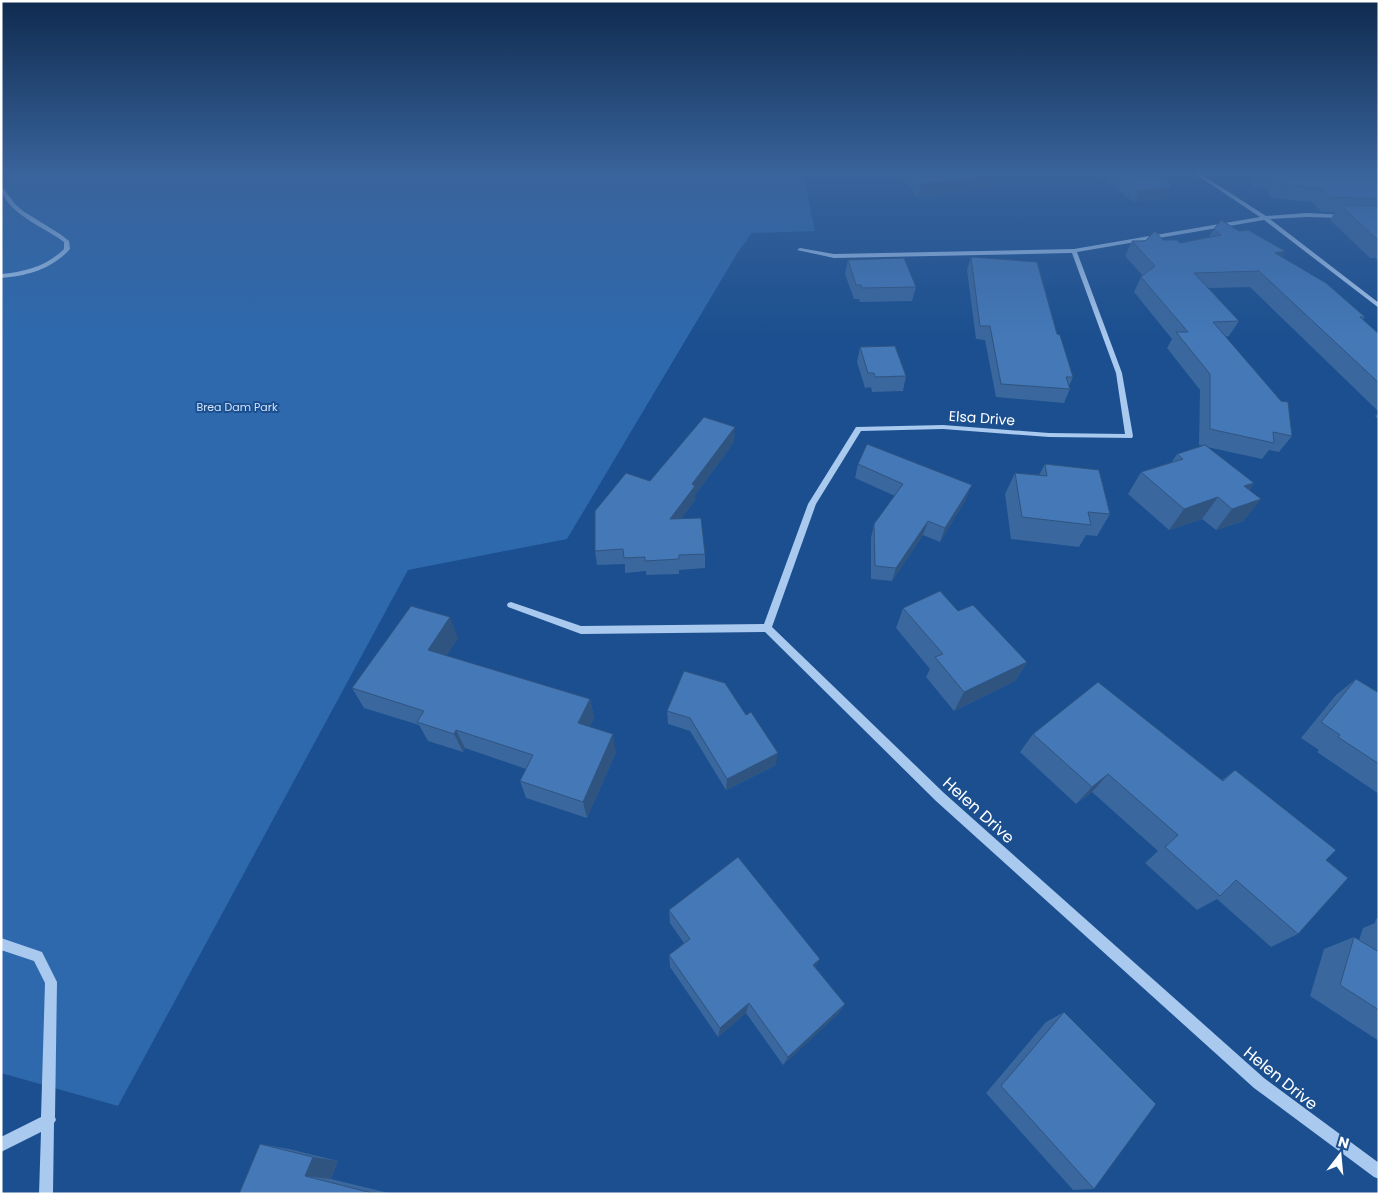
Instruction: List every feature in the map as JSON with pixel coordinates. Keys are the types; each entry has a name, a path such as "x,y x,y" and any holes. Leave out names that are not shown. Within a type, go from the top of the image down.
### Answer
{"street":[{"path":"1,276 29,271 50,262 67,250 67,242 43,227"},
{"path":"800,250 834,256 1074,250 1212,227"},
{"path":"1275,227 1379,306"},
{"name":"Elsa Drive","path":"767,628 812,504 859,429 943,427 1049,435 1129,436 1119,373 1074,250"},
{"path":"511,605 581,630 767,628"},
{"name":"Helen Drive","path":"767,628 940,797 1259,1083 1379,1172"},
{"path":"1,944 38,956 51,982 46,1194"},
{"path":"1,1145 49,1120"}],"green space":[{"name":"Brea Dam Park","path":"1,227 814,227 815,231 752,233 738,252 567,539 408,570 118,1106 1,1073"}],"building":[{"path":"1216,227 1232,227 1239,231 1248,230 1285,251 1275,253 1326,283 1365,317 1360,317 1379,334 1379,383 1259,271 1194,273 1239,321 1213,322 1281,401 1288,402 1292,436 1273,432 1274,443 1210,429 1210,374 1176,332 1188,332 1141,277 1155,266 1132,241 1145,241 1155,231 1163,240 1177,240 1180,243 1221,235 1214,229"},
{"path":"1364,227 1379,227 1379,241"},
{"path":"971,257 1037,262 1057,334 1060,335 1073,377 1066,377 1070,389 1001,384 990,326 980,326"},
{"path":"904,258 916,287 862,288 861,285 856,285 848,260"},
{"path":"895,346 906,376 875,377 874,373 868,373 860,347"},
{"path":"704,417 735,427 692,484 695,486 670,519 701,518 705,554 679,555 679,559 645,561 645,557 624,558 623,549 595,551 595,511 626,473 650,481"},
{"path":"867,444 972,485 945,528 928,521 896,568 875,566 874,524 903,484 858,464"},
{"path":"1205,445 1254,483 1244,486 1261,499 1232,509 1218,497 1184,509 1141,472 1183,459 1177,454"},
{"path":"1045,464 1099,470 1110,514 1088,512 1091,525 1022,517 1015,473 1047,476"},
{"path":"940,591 958,611 973,605 1027,662 964,692 935,657 943,654 903,608"},
{"path":"411,606 450,617 428,650 590,699 578,723 613,734 583,802 520,781 533,755 456,730 454,734 417,722 424,711 352,688"},
{"path":"684,671 725,683 746,715 751,712 778,753 727,779 690,718 667,711"},
{"path":"1356,679 1379,693 1379,764 1338,737 1340,735 1321,722"},
{"path":"1098,682 1223,781 1235,770 1336,850 1326,860 1348,878 1298,934 1236,880 1220,896 1165,847 1178,835 1108,774 1092,787 1033,734"},
{"path":"738,857 820,959 813,965 845,1004 788,1057 749,1003 720,1028 669,955 690,939 669,910"},
{"path":"1354,937 1379,952 1379,1010 1340,985"},
{"path":"1064,1012 1156,1104 1094,1189 1001,1086"},
{"path":"260,1144 313,1157 305,1176 376,1194 239,1194"}]}
